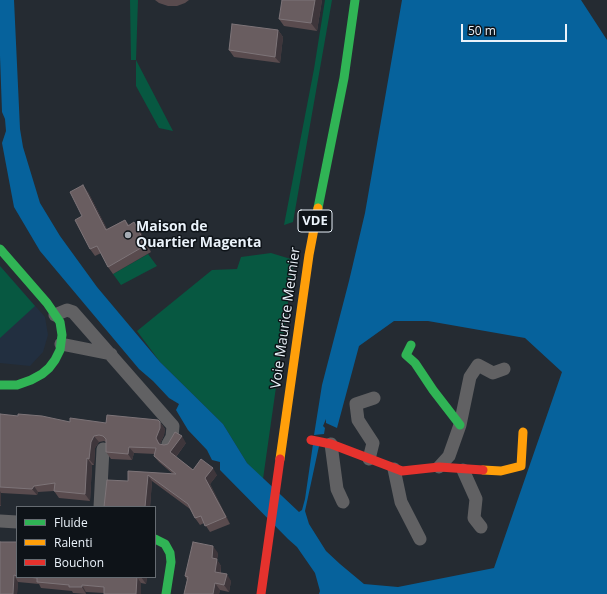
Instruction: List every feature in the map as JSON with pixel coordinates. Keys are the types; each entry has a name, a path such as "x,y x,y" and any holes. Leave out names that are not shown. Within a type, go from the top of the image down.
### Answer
{"street":[{"name":"Voie Maurice Meunier","path":"261,594 309,255 344,78 355,0"},
{"path":"0,249 47,303 60,322 62,335 60,350 55,360 42,374 17,385 0,385"},
{"path":"55,315 67,310 73,312 110,354 173,426 172,437 168,444"},
{"path":"61,344 110,354"},
{"path":"411,345 406,355 415,363 433,390 460,425"},
{"path":"439,467 449,456 460,425 470,377 478,365 493,373 504,369"},
{"path":"369,459 372,443 358,420 356,404 374,398"},
{"path":"311,440 331,444 402,471 439,467 463,470 501,471 521,466 523,432"},
{"path":"331,444 337,489 342,502"},
{"path":"100,506 103,449"},
{"path":"394,469 401,502 420,539"},
{"path":"463,470 476,499 474,518 481,527"},
{"path":"0,521 16,522"},
{"path":"156,540 165,544 170,553 171,562 166,594"}],"shaded area":[{"path":"0,266 45,317 48,335 43,352 30,366 0,363"}],"green space":[{"path":"130,0 138,0 136,60 131,60"},
{"path":"325,0 332,0 293,222 284,225 314,69"},
{"path":"136,60 173,131 159,128 136,86"},
{"path":"271,253 294,260 263,479 247,463 223,424 160,362 137,331 212,270 237,269 241,257"},
{"path":"148,254 157,266 121,285 113,274"},
{"path":"0,266 35,306 0,338"}],"water":[{"path":"0,0 14,0 20,129 23,147 40,203 60,236 97,287 160,362 223,424 247,463 299,512 302,510 305,499 313,444 319,446 305,511 309,524 326,551 364,584 398,587 494,568 562,372 525,338 428,321 394,321 359,346 337,428 326,423 326,419 323,426 325,428 324,434 314,435 322,385 365,213 402,0 581,0 607,40 607,594 319,594 320,591 315,573 297,547 220,470 220,462 212,460 207,450 188,430 176,410 179,404 169,398 139,369 40,251 14,207 2,143 6,131 5,119 2,112"}],"building":[{"path":"282,0 315,0 311,23 279,19"},
{"path":"232,24 278,30 275,57 229,50"},
{"name":"Maison de Quartier Magenta","path":"83,185 106,230 125,220 128,226 134,222 146,245 108,267 97,246 90,249 75,220 82,216 70,192"},
{"path":"0,414 42,416 70,422 70,418 106,423 107,415 158,420 160,422 160,428 156,438 159,444 168,444 175,432 182,436 170,452 193,470 201,459 213,468 205,478 226,517 205,526 201,516 195,518 188,504 148,475 145,506 104,506 107,480 128,481 128,471 176,474 154,456 156,448 129,447 128,454 106,452 106,439 99,435 94,436 91,442 89,459 87,458 85,494 54,491 55,483 34,486 32,489 0,487"},
{"path":"0,542 16,542 16,576 14,575 13,594 0,594"},
{"path":"193,542 213,546 212,558 217,559 215,572 227,574 224,585 215,583 213,594 184,594 188,577 185,576"},
{"path":"37,578 137,578 136,594 104,594 104,587 82,585 82,587 69,587 69,585 37,582"}],"traffic: fast":[{"path":"318,208 344,78 355,0"},
{"path":"0,249 47,303 60,322 62,335 60,350 55,360 42,374 17,385 0,385"},
{"path":"411,345 406,355 415,363 433,390 460,425"},
{"path":"156,540 165,544 170,553 171,562 166,594"}],"traffic: slow":[{"path":"280,459 309,255 318,208"},
{"path":"483,470 501,471 521,466 523,432"}],"traffic: jam":[{"path":"311,440 331,444 402,471 439,467 483,470"},
{"path":"261,594 280,459"}],"place":[{"name":"Maison de Quartier Magenta","path":"128,235"}]}
